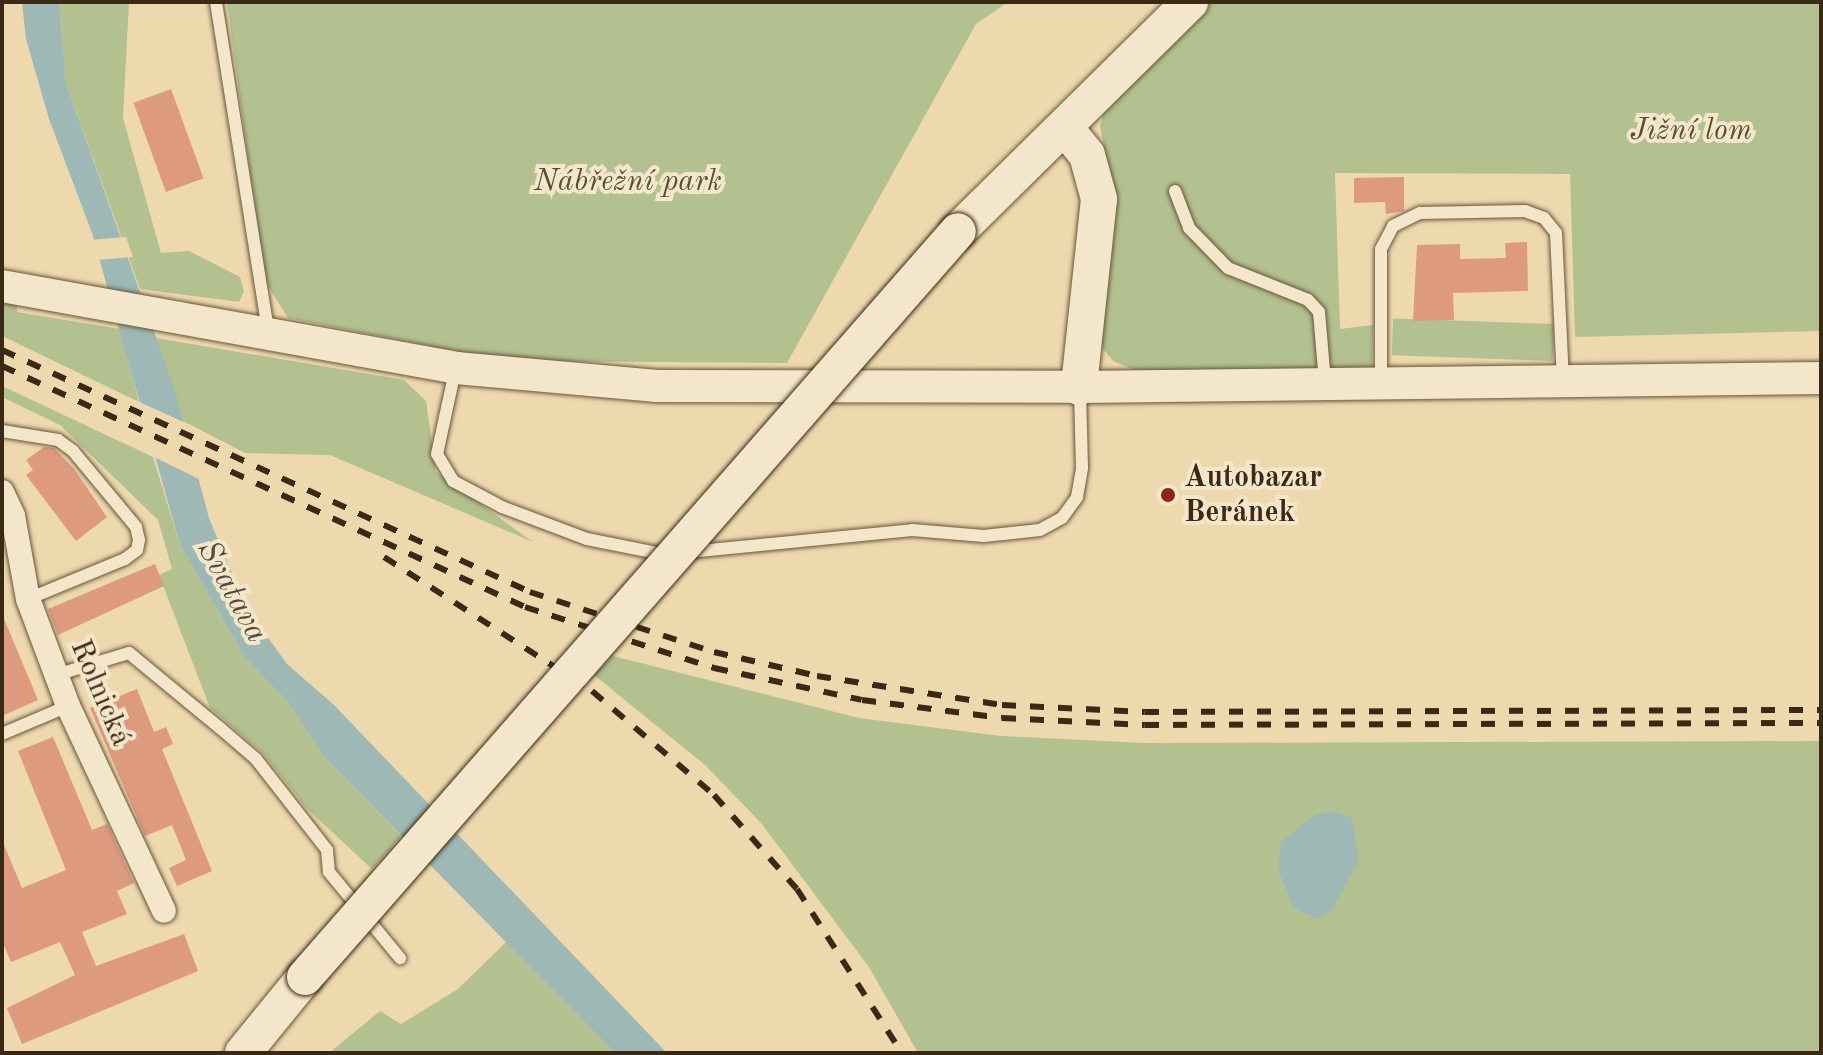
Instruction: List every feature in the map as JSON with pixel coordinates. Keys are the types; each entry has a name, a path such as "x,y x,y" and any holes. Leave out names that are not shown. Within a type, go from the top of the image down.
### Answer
{"main road":[{"path":"243,1053 305,977 958,231 1066,129 1190,2"},
{"path":"1066,129 1087,155 1099,199 1079,387"}],"street":[{"path":"12,288 456,368 657,386 1079,387 1821,378"},
{"name":"Rolnická","path":"2,492 13,516 28,599 56,675 164,911"}],"lane":[{"path":"216,2 268,332"},
{"path":"1175,191 1189,228 1228,268 1308,300 1319,312 1326,385"},
{"path":"1381,384 1381,249 1393,226 1420,213 1525,211 1544,218 1556,233 1563,382"},
{"path":"456,368 437,454 453,481 502,507 587,539 661,556 912,530 984,536 1040,530 1062,518 1077,497 1082,468 1079,387"},
{"path":"2,431 58,440 73,451 136,527 139,540 137,550 125,559 28,599"},
{"path":"56,675 129,653 256,759 327,850 329,872 400,958"},
{"path":"2,734 68,706"}],"green space":[{"path":"59,2 129,2 123,118 161,253 189,251 240,277 244,291 239,302 140,289 66,83"},
{"name":"Nábřežní park","path":"227,2 1008,2 976,24 787,363 506,361 288,318 265,281"},
{"name":"Jižní lom","path":"1208,2 1821,2 1821,331 1575,337 1570,174 1335,173 1340,329 1373,325 1372,370 1147,375 1113,361 1101,346 1114,199 1100,126 1106,106 1133,73"},
{"path":"2,301 17,306 17,312 120,329 139,402 2,336"},
{"path":"1393,318 1554,324 1553,361 1392,355"},
{"path":"156,338 404,380 426,401 436,472 533,542 330,455 245,453 183,421"},
{"path":"2,386 153,457 180,545 245,658 289,703 327,760 401,836 372,869 306,808 263,753 210,708 159,575 172,569 158,520 60,425 2,397"},
{"path":"613,656 859,718 1001,736 1145,743 1821,741 1821,1053 918,1053 869,967 761,823 705,765 594,675"},
{"path":"506,942 615,1053 329,1053 380,1011 401,1024 458,989"}],"water":[{"name":"Svatava","path":"22,2 59,2 66,83 176,394 209,518 246,607 287,664 334,705 667,1053 615,1053 325,758 289,703 245,658 180,545 92,233 49,119 26,39"},
{"path":"1334,811 1352,818 1359,860 1331,912 1316,918 1294,908 1278,870 1281,842 1315,815"}],"pier":[{"path":"126,237 133,257 96,260 90,240"},
{"path":"135,400 188,424 203,481 148,454"}],"building":[{"path":"171,89 203,178 166,192 133,103"},
{"path":"1404,177 1404,211 1386,214 1385,202 1354,203 1354,178"},
{"path":"1527,242 1528,291 1453,293 1454,320 1413,321 1417,245 1460,244 1460,259 1506,258 1505,243"},
{"path":"44,447 54,448 74,469 107,517 76,541 26,475 33,470 26,460"},
{"path":"155,564 164,586 58,635 48,609"},
{"path":"2,614 38,700 2,716"},
{"path":"137,689 154,732 166,727 173,744 162,749 212,871 177,886 169,868 186,860 172,825 145,836 90,708"},
{"path":"53,737 92,830 107,824 134,883 117,891 127,914 82,932 96,966 184,934 198,971 22,1044 7,1008 75,975 60,942 11,962 2,941 2,840 22,888 66,870 18,751"}],"railway":[{"path":"2,350 530,592 714,652 817,676 1002,705 1145,712 1821,710"},
{"path":"2,366 525,607 714,668 862,700 1002,718 1145,725 1821,723"},
{"path":"384,557 592,691 714,795 797,889 902,1053"}],"place":[{"name":"Autobazar Beránek","path":"1168,495"}]}
